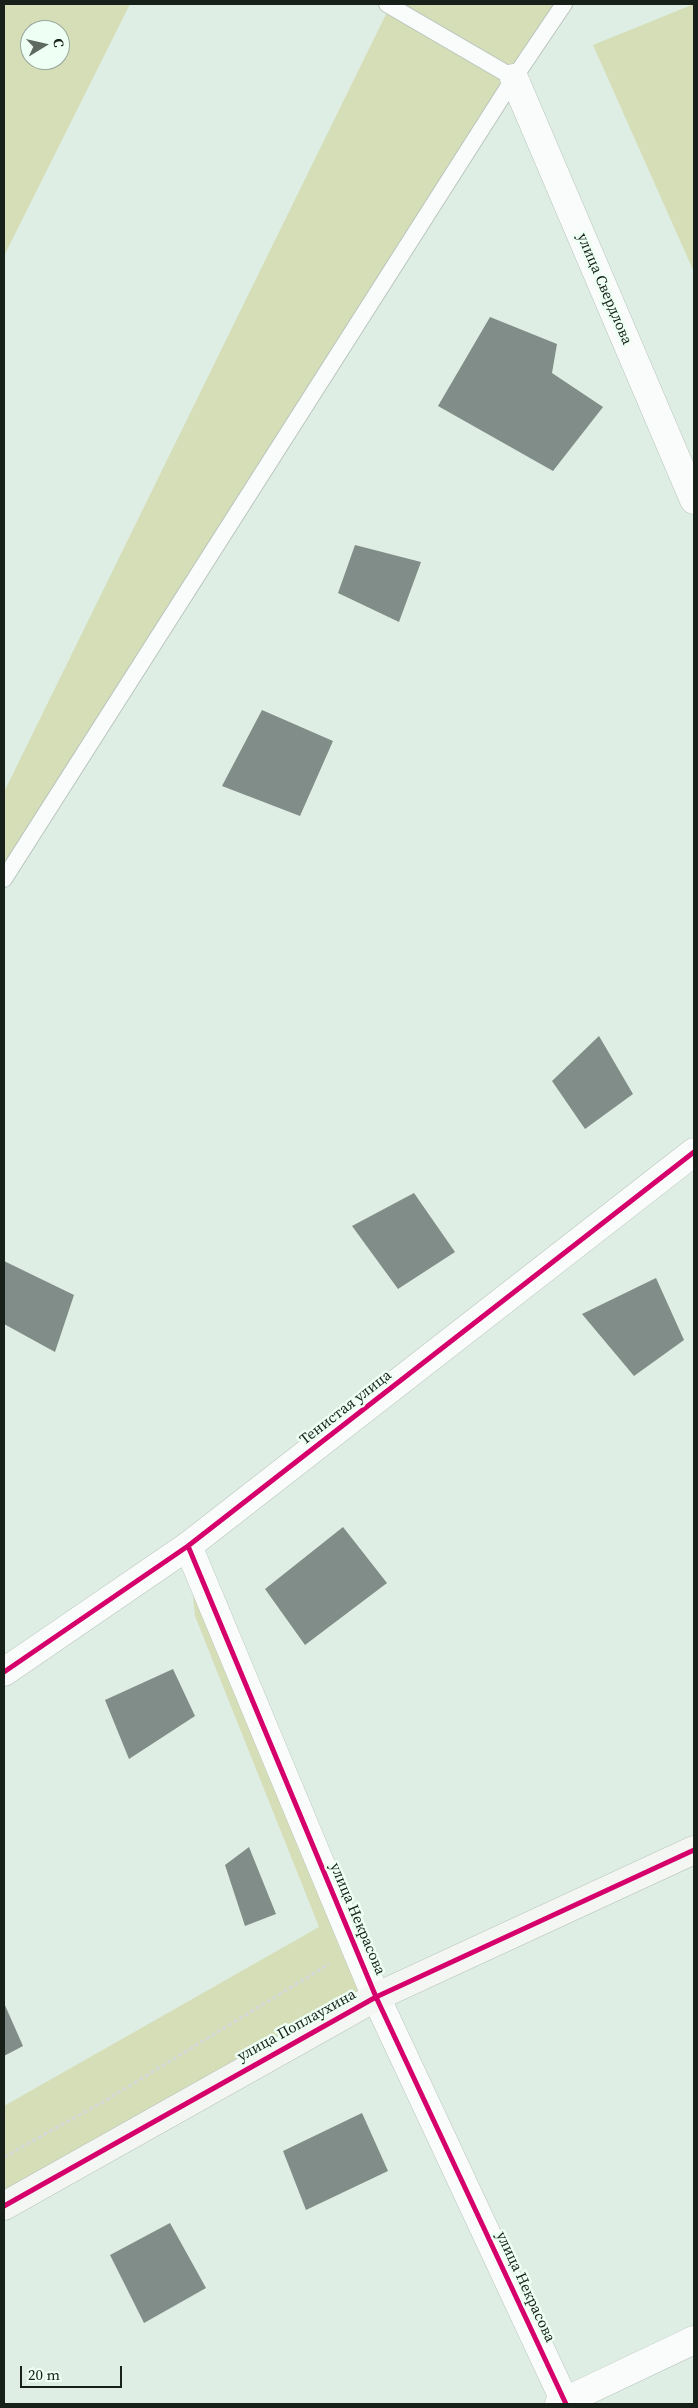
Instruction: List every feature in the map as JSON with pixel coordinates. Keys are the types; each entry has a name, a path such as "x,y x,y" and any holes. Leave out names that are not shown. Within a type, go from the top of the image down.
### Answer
{"street":[{"name":"улица Свердлова","path":"514,78 694,500"},
{"name":"Тенистая улица","path":"4,1672 188,1546 694,1152"},
{"name":"улица Некрасова","path":"188,1546 376,1997 563,2403"},
{"name":"улица Поплаухина","path":"4,2206 376,1997 694,1850"},
{"path":"563,2403 694,2340"}],"lane":[{"path":"387,4 514,78"},
{"path":"4,878 514,78 564,4"}],"path":[{"path":"4,2157 103,2102 330,1964"}],"green space":[{"path":"4,4 130,4 4,256"},
{"path":"391,4 564,4 4,879 4,792"},
{"path":"694,4 694,272 593,45"},
{"path":"188,1546 376,1997 4,2206 4,2106 319,1927 195,1616"}],"building":[{"path":"490,317 557,344 552,373 603,407 553,471 438,406"},
{"path":"355,545 421,562 399,622 338,593"},
{"path":"262,710 333,741 300,816 222,786"},
{"path":"599,1036 633,1094 585,1129 552,1081"},
{"path":"414,1193 455,1252 398,1289 352,1226"},
{"path":"4,1261 74,1295 55,1352 4,1324"},
{"path":"656,1278 684,1340 634,1376 582,1314"},
{"path":"343,1527 387,1583 305,1645 265,1589"},
{"path":"173,1669 195,1716 129,1759 105,1700"},
{"path":"249,1847 276,1914 245,1926 225,1865"},
{"path":"4,2003 23,2046 4,2056"},
{"path":"362,2113 388,2171 306,2210 283,2151"},
{"path":"170,2223 206,2288 144,2323 110,2255"}],"cycle path":[{"path":"4,1672 188,1546 694,1152"},
{"path":"188,1546 376,1997 566,2404"},
{"path":"4,2206 376,1997 694,1850"}]}
